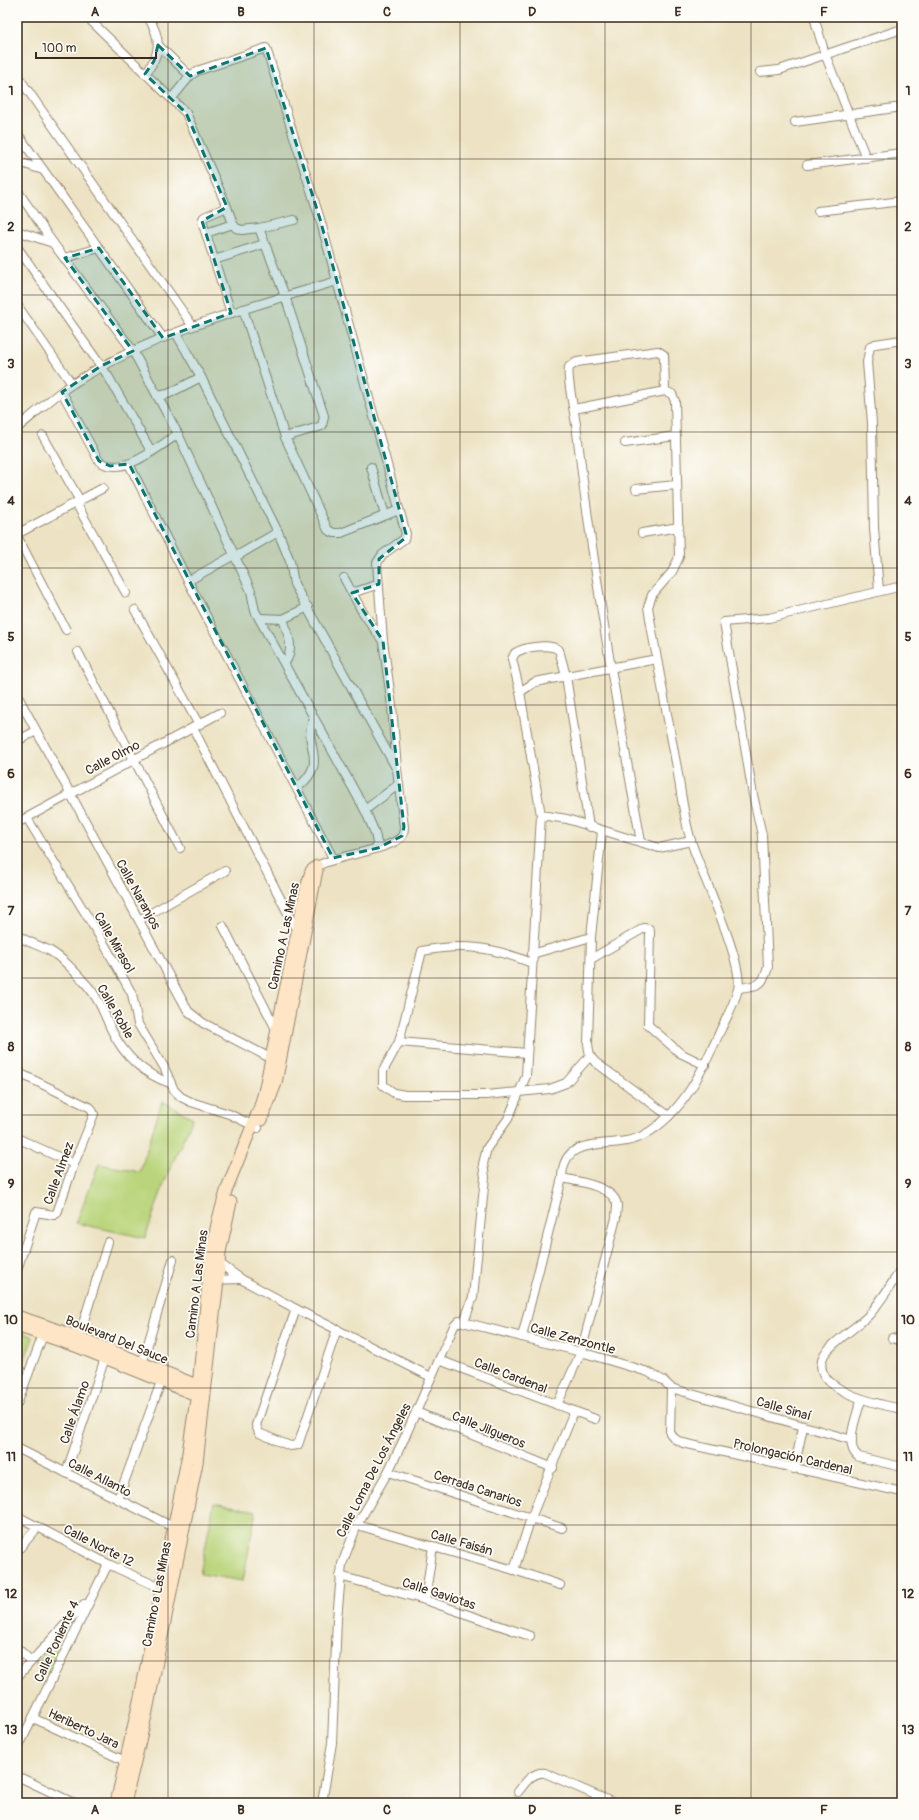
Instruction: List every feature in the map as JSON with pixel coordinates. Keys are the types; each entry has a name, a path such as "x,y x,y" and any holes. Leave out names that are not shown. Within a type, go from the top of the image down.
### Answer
{"street":[{"path":"87,17 186,113 233,224 242,230 260,228 294,220"},
{"path":"148,17 158,44 190,76"},
{"path":"814,17 825,54 850,114 866,158"},
{"path":"760,72 773,72 902,29"},
{"path":"145,74 154,61 158,44"},
{"path":"172,98 190,76 197,71 266,48 320,219 406,534 404,539 379,559 377,563 383,641 392,706 397,769 404,827 402,836 393,842 378,848 333,858 317,866"},
{"path":"17,75 192,325"},
{"path":"795,122 902,107"},
{"path":"17,133 163,338"},
{"path":"807,165 902,153"},
{"path":"17,163 22,163 43,170"},
{"path":"17,190 52,243 65,258 133,351 178,434 251,591 253,606 261,618 314,719 365,810 378,848"},
{"path":"818,212 902,200"},
{"path":"227,207 202,218 231,313"},
{"path":"206,233 233,224"},
{"path":"260,228 264,244 285,296 324,416 322,426 285,437"},
{"path":"17,231 52,243"},
{"path":"214,260 264,244"},
{"path":"17,247 102,366 151,451"},
{"path":"65,258 99,248"},
{"path":"17,428 72,384 102,366 133,351 192,325 337,281"},
{"path":"17,304 72,384"},
{"path":"243,309 285,437 315,504 331,532 341,533 399,510"},
{"path":"176,333 201,377 278,532 290,561 294,584 397,769"},
{"path":"879,591 874,528 872,423 867,362 870,348 875,344 902,340"},
{"path":"641,842 610,668 589,534 574,409 568,373 569,367 577,362 661,351 664,358 665,391"},
{"path":"157,396 172,392 201,377"},
{"path":"522,1337 562,1178 564,1162 575,1149 598,1144 626,1142 637,1139 669,1116 681,1104 705,1065 739,988 738,972 716,906 691,841 648,604 652,595 672,572 678,562 679,527 676,485 674,397 672,394 665,391 574,409"},
{"path":"62,392 99,461 110,466 129,464 178,434"},
{"path":"42,436 126,593"},
{"path":"625,442 675,436"},
{"path":"129,464 188,581 333,858"},
{"path":"371,467 385,515"},
{"path":"636,489 676,485"},
{"path":"66,630 18,532 103,488"},
{"path":"642,533 679,527"},
{"path":"188,581 278,532"},
{"path":"344,578 362,611 383,641"},
{"path":"352,593 379,584"},
{"path":"739,988 758,985 763,981 768,967 762,835 753,796 724,622 768,618 902,586"},
{"path":"261,618 283,619 308,607"},
{"path":"135,610 196,726 304,947"},
{"path":"283,619 290,642 290,652 285,664"},
{"path":"464,1322 473,1297 485,1177 484,1158 489,1143 508,1119 526,1076 528,1053 532,954 541,815 520,692 512,656 522,649 531,647 557,648 560,652 566,676 589,826"},
{"path":"78,652 180,848"},
{"path":"520,692 535,682 657,659"},
{"name":"Calle Naranjos","path":"17,695 192,1016 276,1060"},
{"name":"Calle Olmo","path":"17,824 220,713"},
{"path":"297,788 310,777 315,762 310,732 314,719"},
{"path":"17,742 36,731"},
{"path":"365,810 399,784"},
{"path":"541,815 567,819 659,848 691,841"},
{"name":"Calle Mirasol","path":"27,818 103,942 132,994 138,1024 164,1067 170,1083"},
{"path":"602,831 591,937 588,1044 590,1056 595,1062 669,1116"},
{"name":"Camino A Las Minas","path":"276,1060 304,947 311,871 317,866"},
{"path":"139,920 225,871"},
{"name":"Camino A Las Minas","path":"202,1392 215,1259 231,1200 255,1126 272,1098 277,1031 298,934 310,891"},
{"path":"223,926 277,1031"},
{"path":"591,959 644,928 649,929 648,1025 680,1053 705,1065"},
{"name":"Calle Roble","path":"17,935 48,950 65,963 92,991 117,1040 129,1056 151,1075 170,1083 181,1097 229,1114 255,1126"},
{"path":"532,954 591,937"},
{"path":"532,963 505,952 483,948 452,947 422,951 399,1042 388,1059 383,1075 383,1085 394,1093 405,1095 486,1095 550,1089 562,1085 590,1056"},
{"path":"399,1042 528,1053"},
{"name":"Calle Almez","path":"17,1072 93,1109 94,1114 56,1214 54,1215 38,1211 36,1213 17,1270"},
{"path":"17,1138 74,1164"},
{"path":"557,1405 580,1352 616,1218 617,1204 613,1198 598,1187 562,1178"},
{"path":"79,1337 108,1242"},
{"path":"215,1259 241,1279 296,1309 431,1377"},
{"path":"142,1364 173,1260"},
{"path":"902,1268 868,1315 829,1349 823,1358 822,1365 824,1373 828,1378 846,1394 861,1400 902,1409"},
{"path":"214,1280 241,1279"},
{"path":"296,1309 256,1425 259,1433 290,1446 298,1445 337,1329"},
{"name":"Boulevard Del Sauce","path":"17,1316 79,1337 202,1392"},
{"name":"Calle Loma De Los Ángeles","path":"322,1803 332,1743 340,1576 346,1552 357,1525 388,1472 456,1323 459,1321 464,1322"},
{"name":"Calle Zenzontle","path":"464,1322 580,1352 648,1372 664,1381 671,1388"},
{"name":"Boulevard Del Sauce","path":"17,1326 105,1358 161,1382 202,1392"},
{"path":"17,1404 44,1335"},
{"path":"892,1338 902,1341"},
{"name":"Calle Álamo","path":"66,1473 105,1358"},
{"name":"Calle Cardenal","path":"439,1360 595,1419"},
{"path":"118,1500 161,1382"},
{"name":"Calle Sinaí","path":"671,1388 852,1440"},
{"name":"Prolongación Cardenal","path":"671,1388 670,1433 679,1442 902,1492"},
{"name":"Camino a Las Minas","path":"116,1803 140,1697 160,1588 202,1392"},
{"name":"Camino a Las Minas","path":"125,1803 171,1592 197,1463 202,1392"},
{"path":"861,1400 852,1440 852,1449 854,1454 859,1457 902,1467"},
{"path":"514,1570 531,1518 574,1411"},
{"name":"Calle Jilgueros","path":"416,1412 552,1468"},
{"path":"794,1469 803,1427"},
{"name":"Calle Allanto","path":"17,1448 173,1527"},
{"name":"Cerrada Canarios","path":"388,1472 562,1528"},
{"name":"Calle Norte 12","path":"17,1516 108,1564 171,1592"},
{"name":"Calle Faisán","path":"357,1525 433,1546 560,1585"},
{"path":"17,1551 38,1527"},
{"path":"425,1600 433,1546"},
{"name":"Calle Poniente 4","path":"17,1750 89,1600 108,1564"},
{"name":"Calle Gaviotas","path":"340,1576 425,1600 530,1636"},
{"path":"17,1677 89,1600"},
{"path":"17,1648 31,1661"},
{"name":"Heriberto Jara","path":"33,1718 125,1761"},
{"path":"518,1792 531,1777 537,1773 545,1772 614,1803"},
{"path":"17,1776 74,1803"}],"highlighted area":[{"path":"158,45 190,76 266,48 320,219 406,534 404,539 379,559 379,584 352,593 383,641 404,827 402,836 378,848 333,858 129,464 110,466 99,461 62,392 101,366 133,351 65,258 99,248 163,338 231,313 202,221 227,207 186,113 145,74 154,61"}],"green space":[{"path":"162,1101 193,1118 166,1178 145,1238 76,1223 99,1164 140,1172"},
{"path":"17,1329 33,1337 23,1364 17,1361"},
{"path":"214,1503 256,1511 243,1581 200,1574"},
{"path":"69,1624 51,1676 35,1664"}]}
